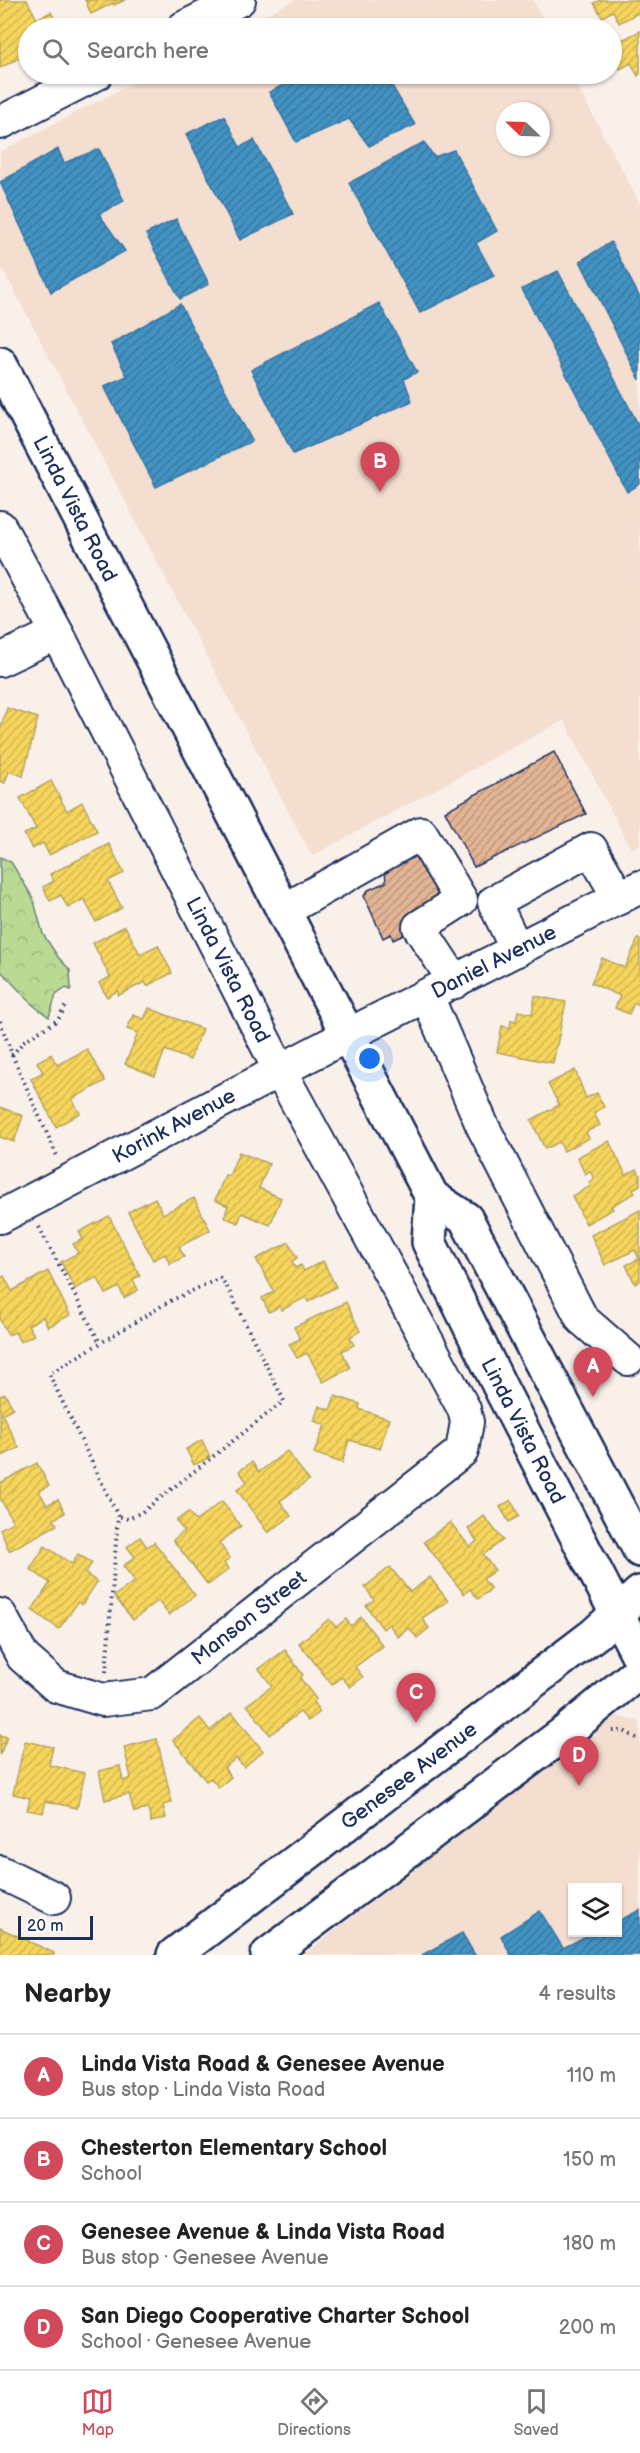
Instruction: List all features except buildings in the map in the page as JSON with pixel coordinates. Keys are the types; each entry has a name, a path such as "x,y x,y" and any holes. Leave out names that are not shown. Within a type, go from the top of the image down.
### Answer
{"main road":[{"name":"Linda Vista Road","path":"0,364 432,1197 466,1219 640,1550"},
{"name":"Linda Vista Road","path":"432,1197 429,1242 640,1658"},
{"name":"Genesee Avenue","path":"174,1955 595,1634 640,1593"},
{"path":"268,1955 549,1744 640,1671"}],"street":[{"path":"203,18 239,0"},
{"path":"0,123 76,84"},
{"name":"Linda Vista Road","path":"0,526 57,633 280,1071 464,1408"},
{"path":"0,660 57,633"},
{"path":"283,911 421,833 461,900 419,927 454,982"},
{"path":"517,950 494,902 591,849 630,892"},
{"name":"Daniel Avenue","path":"348,1035 630,892"},
{"path":"427,996 482,1125 582,1319 628,1359"},
{"name":"Korink Avenue","path":"13,1210 348,1035"},
{"name":"Manson Street","path":"0,1615 22,1657 56,1686 103,1700 152,1694 462,1451 467,1422 464,1408"},
{"path":"0,1872 54,1899"}],"path":[{"path":"12,1056 24,1041 58,1020 66,1005"},
{"path":"0,1021 12,1056 52,1149 72,1179"},
{"path":"13,1210 58,1267 100,1343"},
{"path":"103,1700 111,1629 118,1516 49,1374 170,1300 220,1278 226,1285 284,1401 142,1512 128,1519 118,1516"}],"shaded area":[{"path":"295,0 533,0 543,18 258,18"},
{"path":"131,84 576,84 640,204 640,844 631,849 564,720 312,856 0,264 0,152"},
{"path":"616,1716 640,1722 640,1955 303,1955 439,1851 601,1719"}],"green space":[{"path":"0,857 11,862 33,898 43,934 58,957 70,970 71,990 66,988 56,995 49,1017 33,1005 0,970"}],"place":[{"name":"Chesterton Elementary School","path":"380,492"},
{"name":"Linda Vista Road & Genesee Avenue","path":"593,1397"},
{"name":"Genesee Avenue & Linda Vista Road","path":"416,1723"},
{"name":"San Diego Cooperative Charter School","path":"579,1786"}]}
